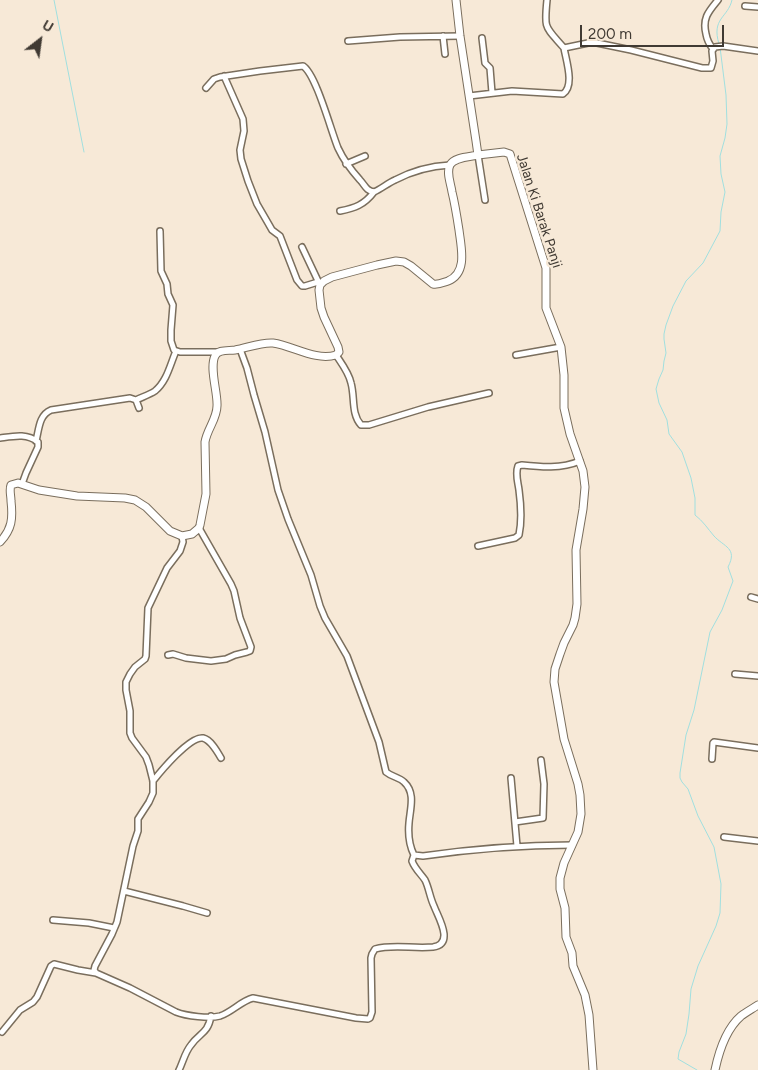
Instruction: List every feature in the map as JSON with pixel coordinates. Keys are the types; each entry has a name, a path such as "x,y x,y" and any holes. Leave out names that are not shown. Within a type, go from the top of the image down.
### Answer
{"street":[{"path":"456,0 485,200"},
{"path":"470,96 521,91 563,94 567,91 569,78 564,48 553,37 546,25 547,0"},
{"path":"714,48 709,44 704,25 708,12 718,0"},
{"path":"745,6 758,7"},
{"path":"348,41 400,36 460,36"},
{"path":"443,36 444,54"},
{"path":"482,38 485,63 490,68 492,93"},
{"path":"564,48 597,43 708,68 711,68 714,61 714,48"},
{"path":"714,48 723,46 758,51"},
{"path":"206,88 214,79 224,76 300,66 305,67 320,96 332,132 346,164 367,189 374,192"},
{"path":"224,76 243,119 244,131 240,150 248,181 257,204 270,227 280,236 298,280 304,286 377,265 396,262 404,262 411,266 433,284 441,284 453,279 460,268 462,256 456,210 448,172 450,165 456,160 478,155"},
{"name":"Jalan Ki Barak Panji","path":"478,155 504,152 510,154 546,268 546,308 561,347 564,375 564,408 570,434 580,461 585,487 576,550 577,604 573,625 564,643 555,669 554,682 564,739 580,795 581,814 578,832 564,863 560,878 560,889 565,908 566,937 572,953 573,966 585,995 589,1015 594,1070"},
{"path":"346,164 365,156"},
{"path":"340,211 362,204 374,192 396,179 434,166 450,165"},
{"path":"160,231 162,271 173,305 170,330 171,341 176,351"},
{"path":"302,247 319,283 321,308 338,347 336,355"},
{"path":"176,351 218,352 273,343 304,353 327,357 336,355"},
{"path":"516,355 561,347"},
{"path":"2,1032 20,1010 33,1002 37,997 51,966 54,964 96,974 130,988 184,1015 221,1016 246,1000 253,998 356,1018 370,1018 372,1012 371,958 375,949 388,947 435,947 443,942 442,926 426,883 412,862 414,854 408,835 412,801 409,790 400,779 386,772 379,742 346,656 320,606 311,575 278,490 266,432 240,349"},
{"path":"36,441 44,413 68,407 130,398 136,400 155,391 168,372 176,351"},
{"path":"0,542 4,533 10,527 12,518 11,484 18,482 39,490 64,494 135,500 146,507 174,534 182,536 192,534 199,528 206,494 204,442 217,408 213,360 218,352"},
{"path":"336,355 345,367 351,381 354,396 354,413 362,425 369,425 428,407 490,393"},
{"path":"136,400 139,408"},
{"path":"0,438 23,436 32,438 39,445 22,484"},
{"path":"478,546 515,538 520,535 518,466 568,466 580,461"},
{"path":"168,655 173,654 193,659 217,660 250,651 251,648 240,618 234,591 199,528"},
{"path":"96,974 95,966 114,928 138,831 138,819 152,797 153,780 149,765 146,757 130,736 130,711 126,682 132,670 145,659 148,608 167,568 180,551 183,542 182,536"},
{"path":"751,597 758,599"},
{"path":"735,674 758,676"},
{"path":"153,780 179,752 199,738 208,740 221,758"},
{"path":"712,759 714,742 758,748"},
{"path":"515,822 543,818 544,784 542,760"},
{"path":"511,778 517,846"},
{"path":"724,837 758,841"},
{"path":"414,854 422,856 534,845 572,846"},
{"path":"124,891 206,913"},
{"path":"53,920 89,923 114,928"},
{"path":"715,1070 721,1048 734,1024 740,1017 758,1005"},
{"path":"178,1070 190,1046 205,1032 211,1016"}],"waterway":[{"path":"54,0 84,152"},
{"path":"719,44 717,29 732,0"},
{"path":"697,1070 678,1059 686,1034 691,989 698,966 720,913 721,884 714,847 698,816 688,789 680,778 680,773 686,735 694,710 710,632 722,610 733,581 728,567 731,561 731,552 695,515 695,498 691,478 682,452 669,434 667,420 659,403 656,389 663,370 666,353 664,334 673,306 686,281 703,263 720,231 725,192 720,156 727,124 726,95 720,47"}]}
